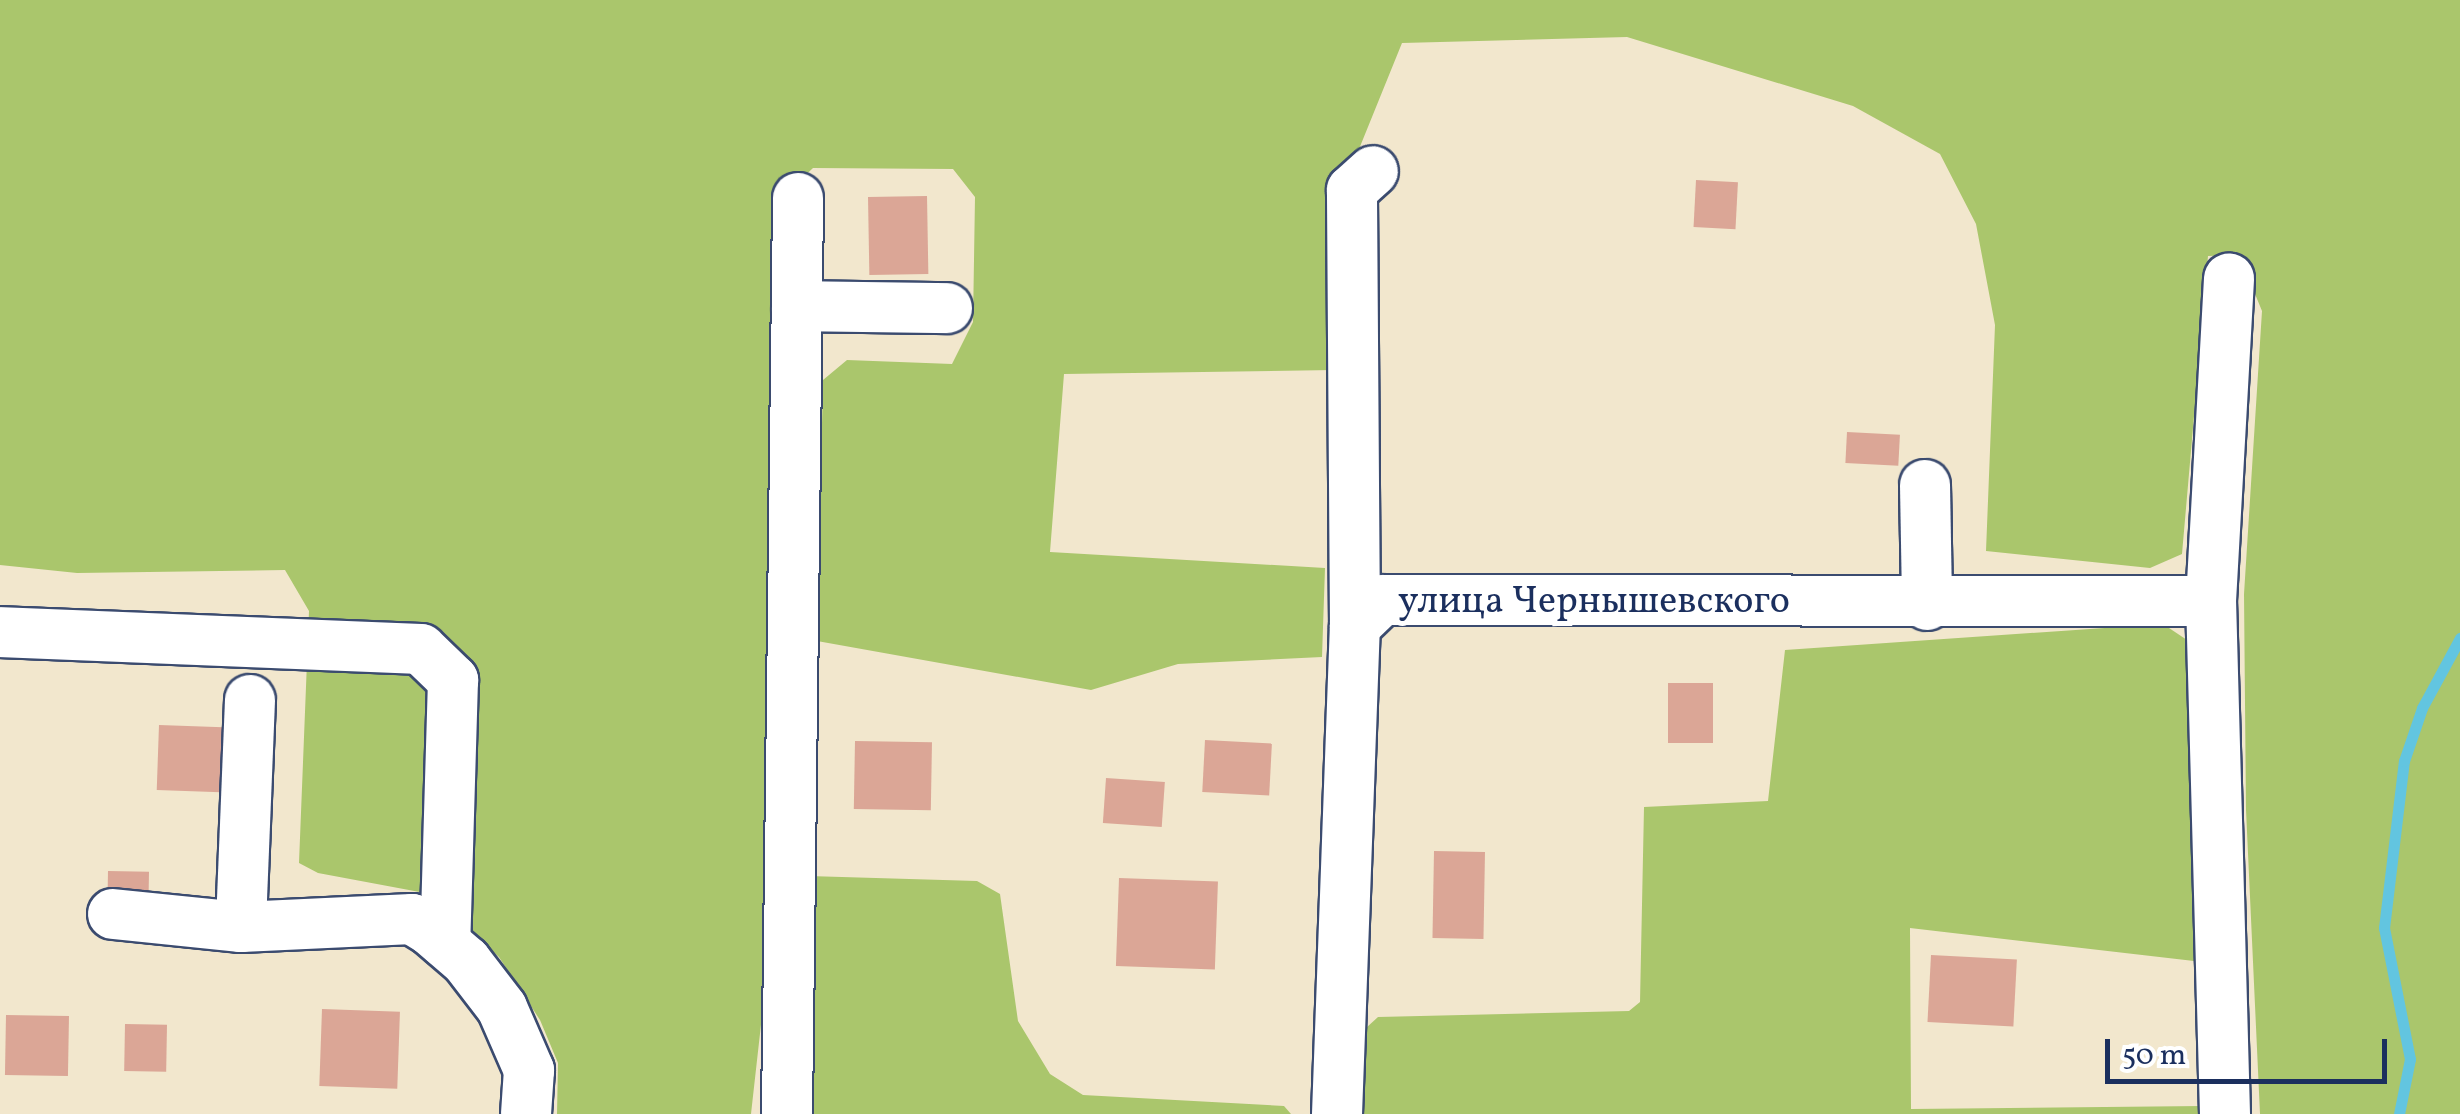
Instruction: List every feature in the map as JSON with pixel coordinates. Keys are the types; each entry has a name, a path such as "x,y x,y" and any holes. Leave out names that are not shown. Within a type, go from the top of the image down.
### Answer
{"lane":[{"path":"1355,626 1352,190 1373,170"},
{"path":"787,1114 798,198"},
{"path":"2224,1114 2211,601 2229,278"},
{"path":"797,306 947,308"},
{"path":"1925,485 1927,604"},
{"name":"улица Чернышевского","path":"1337,1114 1355,626 1382,600 1927,604 2211,601"},
{"path":"0,632 421,648 453,680 445,943"},
{"path":"242,928 250,700"},
{"path":"113,914 242,928 412,919 445,943 502,1008 529,1070 526,1114"}],"green space":[{"path":"0,0 2460,0 2460,1114 2260,1114 2246,810 2244,594 2262,311 2239,255 2208,256 2182,554 2150,568 1986,551 1995,325 1976,224 1940,154 1853,106 1627,37 1402,43 1342,191 1334,370 1064,374 1050,552 1325,568 1322,657 1178,664 1091,690 817,641 823,380 847,360 952,364 973,322 975,197 953,169 813,168 776,203 779,864 751,1114 557,1114 558,1063 540,1020 499,957 425,893 318,873 299,863 309,611 285,570 77,573 0,565"},
{"path":"2163,624 2193,644 2194,961 1910,928 1911,1109 2202,1106 2202,1114 1362,1114 1366,1028 1378,1017 1629,1011 1640,1002 1644,807 1768,801 1785,650"},
{"path":"808,876 977,881 1000,894 1018,1021 1050,1074 1083,1095 1284,1106 1291,1114 804,1114"}],"building":[{"path":"1696,180 1738,182 1735,229 1694,227"},
{"path":"927,196 928,274 869,275 868,197"},
{"path":"1847,432 1900,435 1898,466 1845,463"},
{"path":"1668,683 1713,683 1713,743 1668,743"},
{"path":"159,725 230,727 228,792 157,790"},
{"path":"1205,740 1272,744 1269,795 1202,792"},
{"path":"855,741 932,742 931,810 854,809"},
{"path":"1106,778 1165,782 1162,827 1103,823"},
{"path":"1434,851 1485,852 1483,939 1432,938"},
{"path":"108,871 149,872 148,903 107,902"},
{"path":"1119,878 1218,881 1215,969 1116,966"},
{"path":"1931,955 2017,960 2013,1026 1927,1022"},
{"path":"322,1009 400,1012 397,1089 319,1086"},
{"path":"6,1015 69,1016 68,1076 5,1075"},
{"path":"125,1024 167,1025 166,1072 124,1071"}],"waterway":[{"path":"2399,1114 2410,1059 2384,928 2404,761 2422,708 2460,638"}]}
